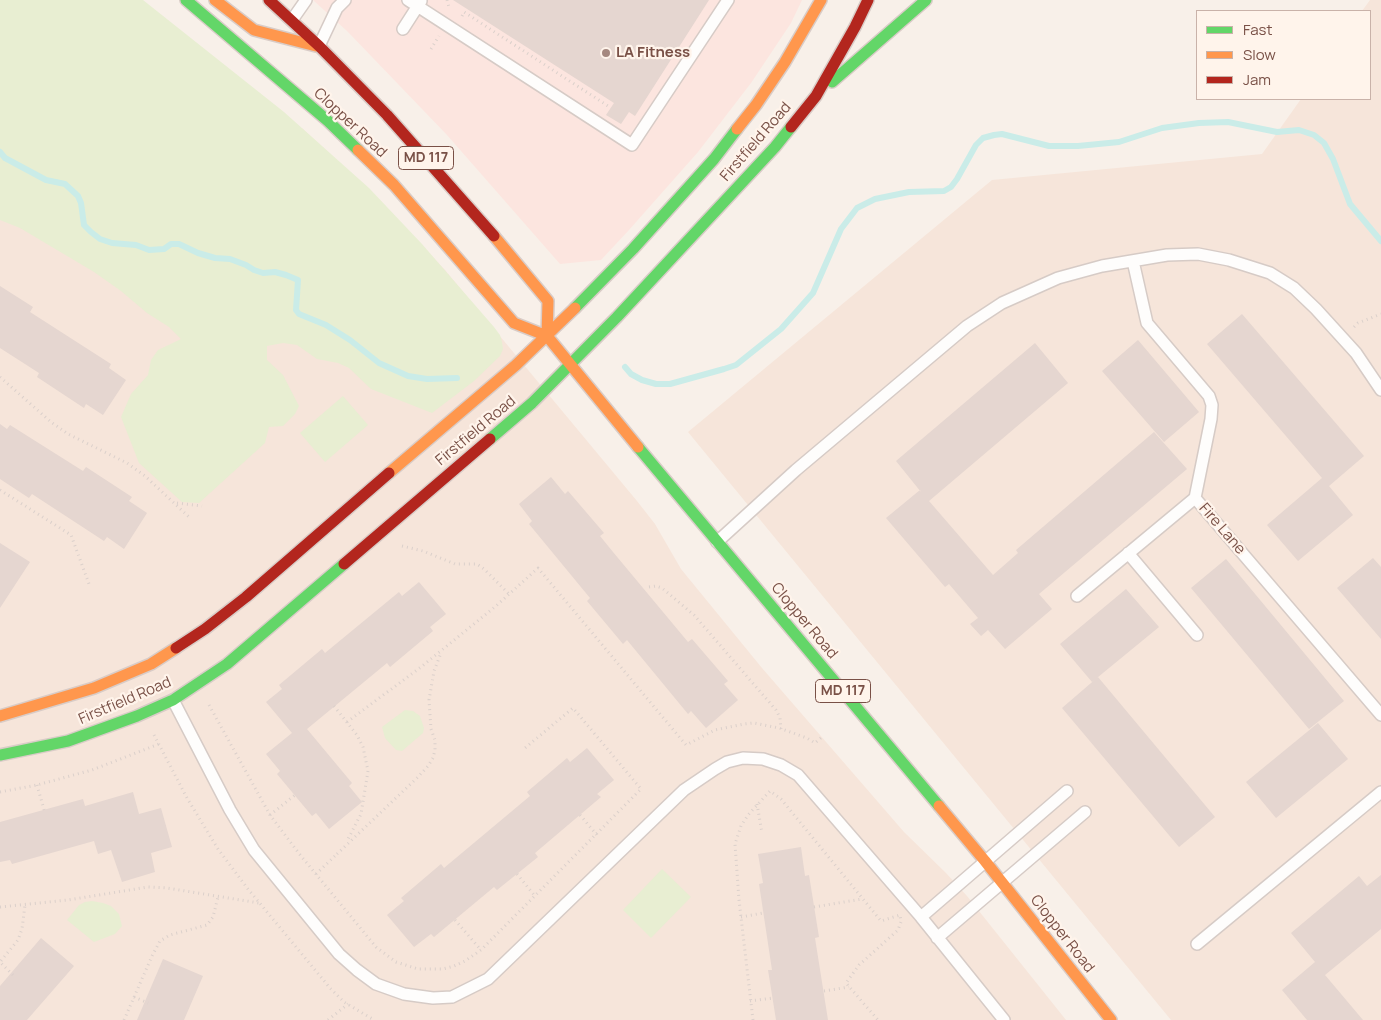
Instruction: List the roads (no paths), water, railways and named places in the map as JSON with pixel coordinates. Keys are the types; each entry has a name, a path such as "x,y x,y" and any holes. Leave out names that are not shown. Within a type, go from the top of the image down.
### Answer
{"street":[{"name":"Clopper Road","path":"186,0 328,121 387,179 514,323 548,336 616,421 1002,881 1111,1020"},
{"path":"215,0 254,30 319,46"},
{"name":"Clopper Road","path":"269,0 319,46 387,115 452,186 530,278 548,301 548,336"},
{"name":"Firstfield Road","path":"0,716 94,688 151,664 205,629 246,597 379,480 506,374 548,336 660,221 714,159 756,105 785,62 821,0"},
{"name":"Firstfield Road","path":"0,755 68,741 137,716 173,700 227,664 532,403 571,365 775,147 816,96 868,0"},
{"path":"816,96 926,0"}],"lane":[{"path":"292,20 306,0"},
{"path":"403,29 416,2 632,146 728,0"},
{"path":"319,46 340,2"},
{"path":"717,542 796,470 967,326 1002,303 1058,278 1102,266 1167,255 1198,254 1229,260 1270,273 1294,288 1343,338 1356,352 1381,390"},
{"name":"Fire Lane","path":"1133,261 1147,323 1209,396 1212,405 1211,419 1195,498 1381,715"},
{"path":"1077,596 1195,498"},
{"path":"1128,553 1197,635"},
{"path":"173,700 230,810 254,850 339,954 376,984 404,994 432,998 452,997 488,979 684,790 727,762 743,758 763,759 781,765 798,775 921,917 1004,1020"},
{"path":"921,917 1067,791"},
{"path":"1197,944 1381,792"},
{"path":"937,938 1085,812"}],"waterway":[{"path":"625,367 631,374 642,380 656,384 670,384 736,365 781,329 813,293 841,229 857,208 875,199 909,192 944,191 951,187 957,179 976,145 983,138 994,135 1002,134 1049,146 1078,146 1119,142 1162,128 1199,123 1228,122 1277,132 1299,130 1314,135 1324,143 1333,159 1350,204 1381,241"},
{"path":"0,152 5,158 46,180 65,184 78,196 81,203 84,225 100,239 112,243 136,245 149,250 164,249 171,244 179,244 198,253 215,258 230,259 263,273 275,272 286,275 298,280 296,310 299,314 326,325 350,340 379,363 408,376 427,379 457,378"}],"place":[{"name":"LA Fitness","path":"606,53"}]}
